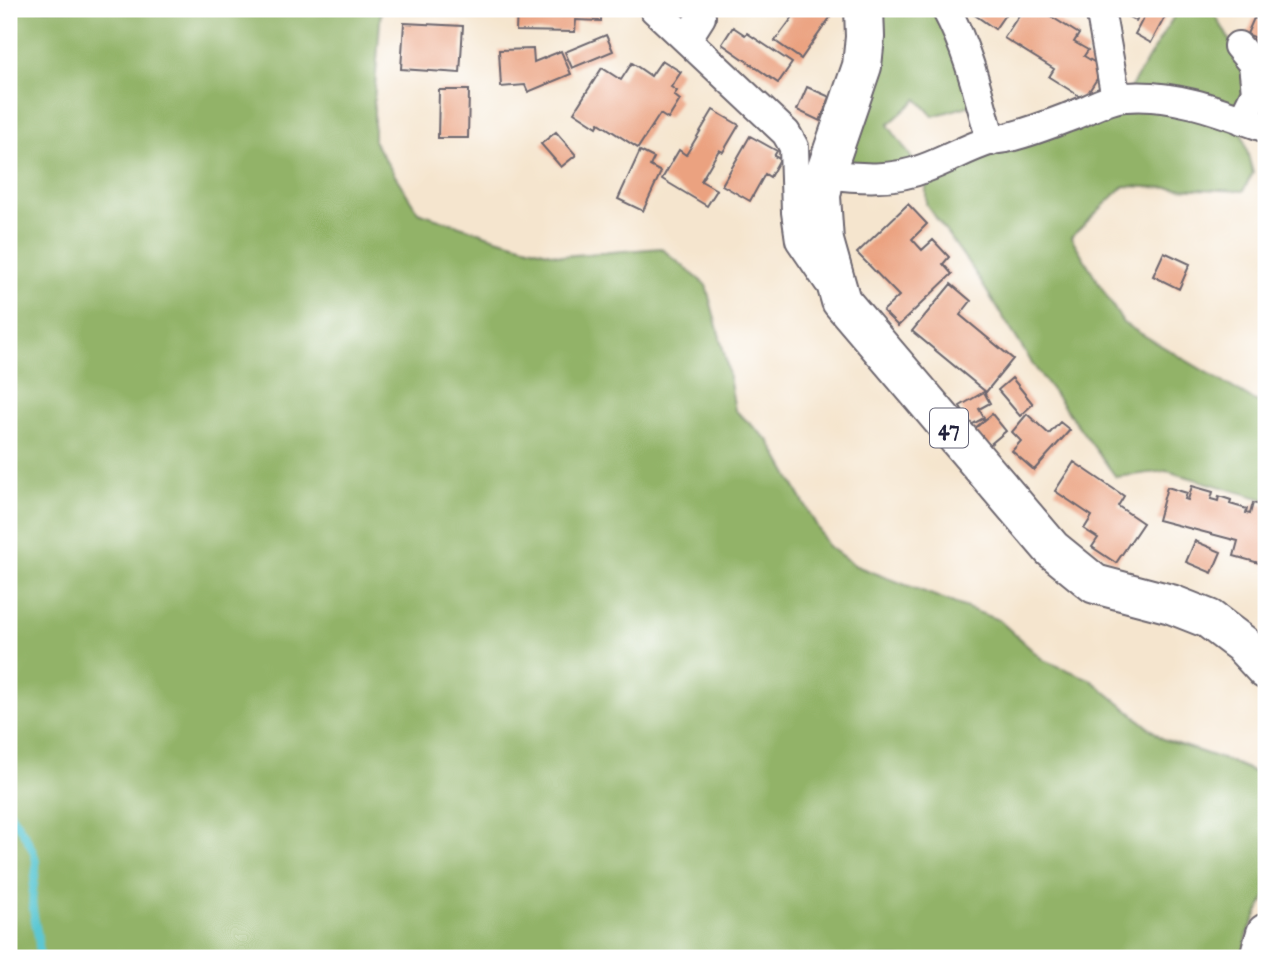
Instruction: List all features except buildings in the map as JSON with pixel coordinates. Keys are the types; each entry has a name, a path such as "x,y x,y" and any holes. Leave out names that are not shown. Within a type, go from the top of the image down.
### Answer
{"main road":[{"name":"47","path":"864,9 862,65 825,174 821,196 824,241 841,301 1052,549 1095,584 1171,604 1209,619 1242,644 1266,670"},
{"path":"1259,958 1266,933"}],"street":[{"path":"654,9 786,133 794,147 796,212 800,240 841,301"},
{"path":"687,40 701,17 700,9"},
{"path":"946,9 954,24 970,72 990,141"},
{"path":"1100,9 1115,98"},
{"path":"825,174 853,178 901,175 924,169 990,141 1011,137 1115,98 1129,96 1167,98 1254,124 1256,92 1253,64 1238,46"}],"green space":[{"path":"9,9 381,9 374,101 374,142 418,212 562,256 661,248 706,285 726,360 735,410 769,441 828,546 856,566 999,620 1043,660 1090,679 1163,739 1266,777 1266,896 1248,933 1242,958 9,958"},
{"path":"878,9 936,9 975,104 933,116 917,99 888,125 916,164 853,172 846,157"},
{"path":"1178,9 1212,9 1238,55 1246,82 1237,112 1129,90"},
{"path":"1130,103 1240,126 1253,173 1243,191 1124,186 1071,237 1123,323 1255,401 1266,401 1266,500 1167,471 1116,477 1034,366 972,268 926,204 926,174"}],"waterway":[{"path":"9,811 26,837 35,859 32,903 39,940 39,958"}]}
